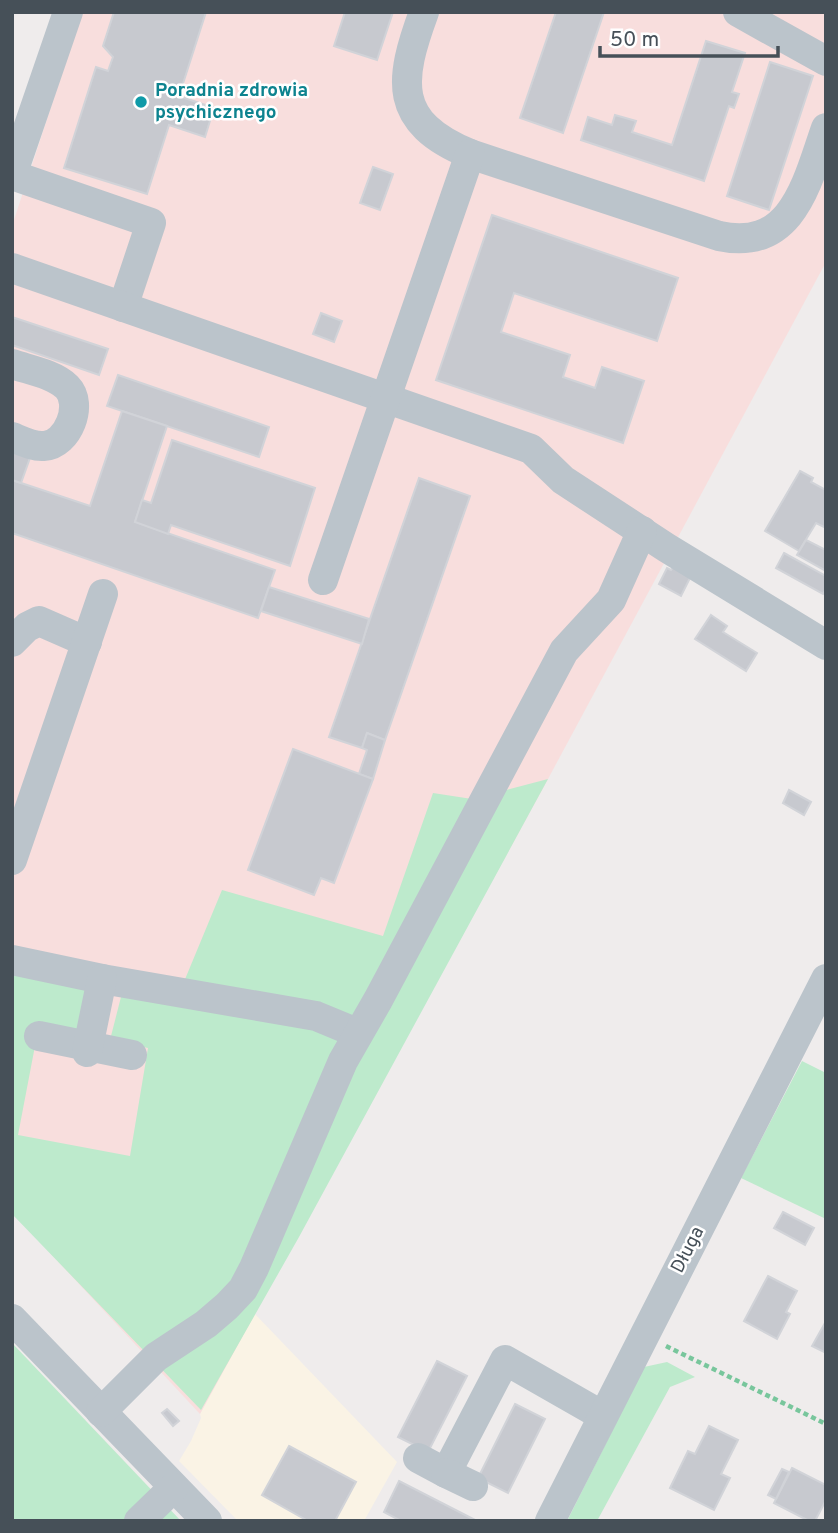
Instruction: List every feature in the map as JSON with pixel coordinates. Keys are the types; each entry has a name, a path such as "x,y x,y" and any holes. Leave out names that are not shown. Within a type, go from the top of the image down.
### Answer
{"street":[{"path":"68,12 12,175 151,223 123,307"},
{"path":"424,12 407,68 405,91 411,107 426,127 452,147 736,240 775,229 793,210 803,195 826,128"},
{"path":"738,12 826,61"},
{"path":"323,580 470,154"},
{"path":"12,268 531,449 563,480 667,548 826,645"},
{"path":"12,364 64,384 71,391 75,408 65,433 50,445 36,446 12,438"},
{"path":"101,1412 156,1357 206,1324 243,1289 342,1061 378,1000 564,651 611,600 642,531"},
{"path":"12,860 103,594"},
{"path":"12,642 27,627 40,621 87,642"},
{"path":"12,960 102,979 316,1016 357,1033"},
{"path":"88,1049 102,979"},
{"name":"Długa","path":"550,1521 826,979"},
{"path":"39,1037 88,1049 132,1055"},
{"path":"12,1320 207,1521"},
{"path":"446,1473 505,1360 603,1416"},
{"path":"418,1458 473,1486"},
{"path":"139,1521 173,1488"}],"path":[{"path":"645,1336 826,1424"}],"shaded area":[{"path":"82,12 826,12 826,262 548,779 200,1414 12,1212 12,226"},
{"path":"254,1313 397,1462 364,1521 238,1521 179,1461 191,1441 201,1418 200,1414"}],"green space":[{"path":"548,779 299,1237 201,1410 12,1214 12,968 92,983 82,1033 39,1025 18,1135 130,1156 148,1048 110,1040 122,993 176,1001 222,890 383,936 433,793 472,799"},
{"path":"802,1061 826,1073 826,1219 741,1178"},
{"path":"12,1343 181,1521 12,1521"},
{"path":"667,1362 695,1377 670,1387 597,1521 567,1521 644,1367"}],"building":[{"name":"Poradnia zdrowia psychicznego","path":"114,12 206,12 179,96 214,108 205,137 169,125 147,194 64,168 96,67 108,71 113,57 103,46"},
{"path":"345,12 393,12 377,60 334,46"},
{"path":"556,12 604,12 563,133 520,118"},
{"path":"706,41 745,53 732,92 739,94 734,108 729,106 704,181 581,140 588,117 612,125 615,115 636,121 632,132 672,145"},
{"path":"770,62 813,76 769,210 727,196"},
{"path":"373,167 393,174 380,210 360,203"},
{"path":"492,215 678,278 657,341 514,293 501,332 570,355 563,377 595,388 602,367 644,381 623,443 436,380"},
{"path":"321,313 342,321 334,342 313,334"},
{"path":"12,317 108,349 99,375 12,345"},
{"path":"118,375 269,427 259,457 107,406"},
{"path":"122,411 167,426 135,522 275,570 258,618 12,533 12,480 90,506"},
{"path":"172,440 315,488 290,566 171,525 168,534 135,522 142,500 151,503"},
{"path":"12,448 31,455 21,483 12,480"},
{"path":"800,471 813,478 811,482 826,490 826,528 816,523 799,551 765,531"},
{"path":"419,478 470,496 385,740 367,733 362,748 329,737"},
{"path":"806,540 826,550 826,571 797,555"},
{"path":"784,553 826,576 826,589 823,594 776,568"},
{"path":"673,567 691,576 681,596 659,584 667,568 671,570"},
{"path":"269,587 369,619 362,644 261,611"},
{"path":"711,615 727,626 723,632 757,653 746,671 695,639"},
{"path":"367,733 385,740 373,779 359,774 367,750 362,748"},
{"path":"293,749 373,779 334,883 321,878 314,895 248,870"},
{"path":"789,790 811,802 804,815 783,803"},
{"path":"783,1212 814,1228 805,1245 774,1228"},
{"path":"768,1276 797,1291 786,1312 790,1314 777,1339 744,1321"},
{"path":"826,1321 826,1353 812,1346"},
{"path":"437,1361 467,1376 428,1452 398,1437"},
{"path":"515,1404 545,1419 508,1493 478,1478"},
{"path":"167,1409 179,1421 173,1426 162,1413"},
{"path":"709,1426 738,1440 721,1474 730,1478 714,1510 670,1488 688,1451 695,1454"},
{"path":"289,1446 356,1482 335,1521 308,1521 262,1495"},
{"path":"792,1468 826,1485 826,1500 815,1521 809,1521 774,1503"},
{"path":"782,1469 789,1472 776,1499 768,1495"},
{"path":"399,1481 477,1521 401,1521 384,1512"}],"place":[{"name":"Poradnia zdrowia psychicznego","path":"141,102"}]}
